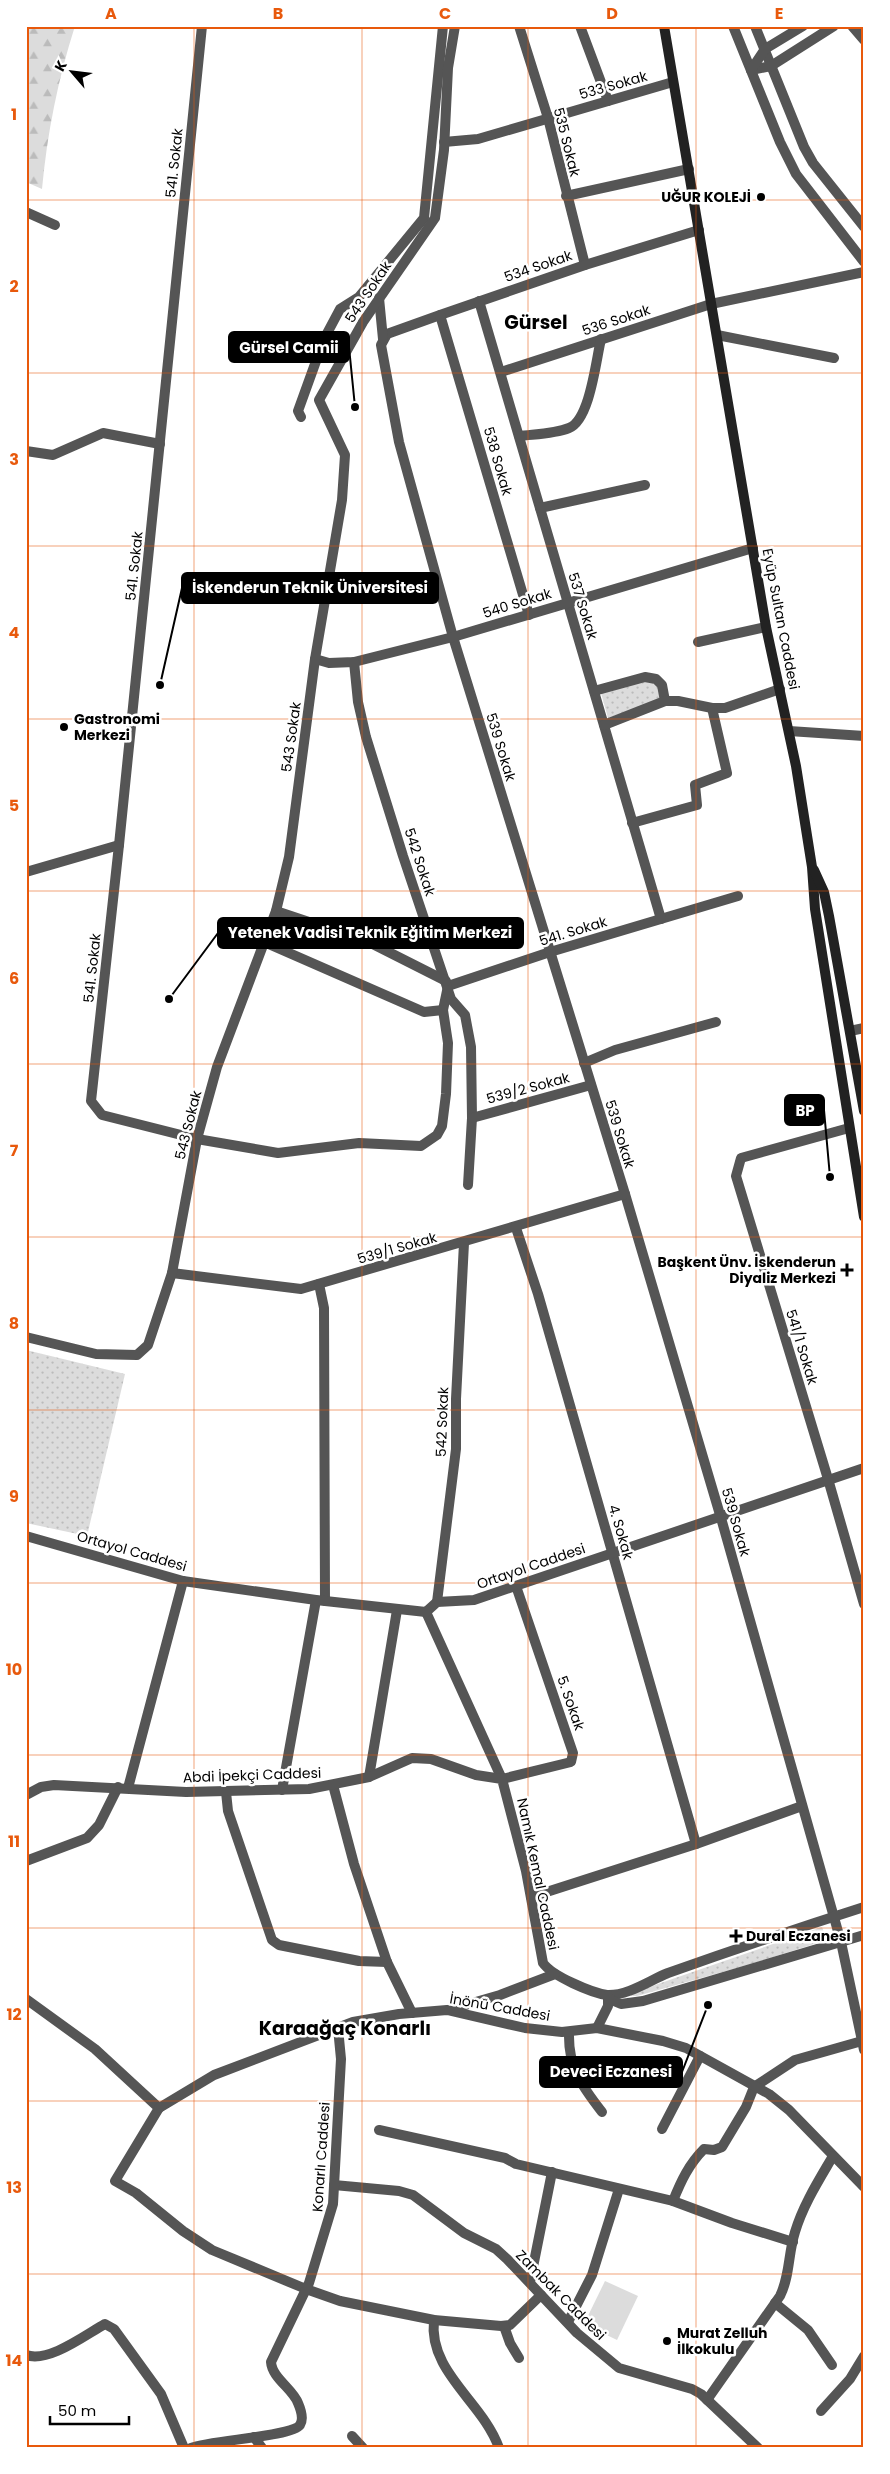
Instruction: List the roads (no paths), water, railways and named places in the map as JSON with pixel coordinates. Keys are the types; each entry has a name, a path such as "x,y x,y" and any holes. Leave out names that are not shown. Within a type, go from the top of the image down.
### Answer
{"main road":[{"name":"Eyüp Sultan Caddesi","path":"664,26 766,627 789,731 812,867 815,909 864,1217"},
{"path":"812,867 817,874 826,900 864,1111"}],"street":[{"name":"541. Sokak","path":"202,26 119,845 91,1101 102,1114 197,1139 278,1153 359,1143 421,1146 437,1134 442,1126 446,1094 448,1043 443,1010 447,983 738,896"},
{"path":"301,417 298,411 305,390 324,339 340,309 359,297 424,218 443,26"},
{"name":"543 Sokak","path":"26,1337 96,1354 137,1355 148,1345 172,1273 197,1139 217,1067 276,911 289,857 316,659 342,500 345,455 319,400 363,322 435,218 444,142 448,68 455,26"},
{"name":"535 Sokak","path":"520,26 548,118 566,196 585,265"},
{"path":"580,26 608,101"},
{"path":"733,26 796,174 864,262"},
{"path":"755,26 804,147 818,169 864,227"},
{"path":"751,70 765,49 803,26"},
{"path":"751,70 771,66 834,26"},
{"path":"852,26 864,40"},
{"name":"533 Sokak","path":"444,142 478,139 673,82"},
{"path":"566,196 688,169"},
{"path":"26,212 55,225"},
{"name":"534 Sokak","path":"385,336 479,301 585,265 699,230"},
{"name":"536 Sokak","path":"501,372 711,304 864,272"},
{"name":"539 Sokak","path":"379,298 385,336 381,344 399,442 453,637 625,1194 721,1518 834,1916 863,2045"},
{"name":"537 Sokak","path":"479,301 661,919"},
{"name":"538 Sokak","path":"440,315 529,615"},
{"path":"717,335 834,358"},
{"path":"519,436 570,428 577,422 586,405 601,339"},
{"path":"26,451 53,456 103,434 160,444"},
{"path":"540,508 645,485"},
{"name":"540 Sokak","path":"316,659 329,663 354,662 453,637 753,548"},
{"path":"698,642 766,627"},
{"name":"542 Sokak","path":"354,662 358,702 366,737 403,856 451,999 465,1015 471,1047 472,1118 468,1184"},
{"path":"594,691 645,677 656,678 662,685 664,701"},
{"path":"604,725 664,701 712,708 726,708 780,688"},
{"path":"632,823 697,805 695,785 727,773 712,708"},
{"path":"789,731 864,736"},
{"path":"26,872 119,845"},
{"path":"276,911 318,925 341,928 447,983"},
{"path":"264,942 424,1012 443,1010"},
{"path":"584,1063 615,1050 716,1022"},
{"path":"850,1031 864,1028"},
{"name":"539/2 Sokak","path":"472,1118 591,1086"},
{"name":"541/1 Sokak","path":"828,1479 736,1176 736,1170 741,1158 850,1128"},
{"name":"539/1 Sokak","path":"172,1273 301,1290 516,1228 625,1194"},
{"name":"4. Sokak","path":"516,1228 613,1552 696,1844"},
{"name":"542 Sokak","path":"437,1602 456,1449 456,1400 464,1243"},
{"path":"282,1790 320,1601 324,1308 318,1284"},
{"name":"Ortayol Caddesi","path":"437,1602 474,1600 613,1552 721,1518 864,1468"},
{"path":"828,1479 864,1604"},
{"name":"Ortayol Caddesi","path":"26,1536 183,1581 320,1601 426,1612"},
{"path":"26,1861 87,1838 103,1818 123,1787 183,1581"},
{"name":"5. Sokak","path":"502,1779 562,1766 571,1762 574,1753 516,1586"},
{"path":"426,1612 437,1602"},
{"path":"369,1777 397,1610"},
{"name":"Namık Kemal Caddesi","path":"426,1612 502,1779 531,1897 541,1958 546,1967 555,1974"},
{"name":"Abdi İpekçi Caddesi","path":"26,1794 41,1787 54,1784 226,1792 333,1786 369,1777 412,1758 420,1758 476,1775 502,1779"},
{"path":"333,1786 354,1864 387,1962 412,2013"},
{"path":"226,1792 228,1811 272,1940 279,1945 359,1961 387,1962"},
{"path":"531,1897 696,1844 802,1806"},
{"path":"608,1997 666,1974 864,1907"},
{"path":"447,2010 500,1995 555,1974 621,2004 643,2001 864,1935"},
{"path":"597,2028 608,1997"},
{"path":"26,2000 95,2049 159,2108 116,2181 136,2193 183,2231 212,2250 306,2290 340,2301 434,2320 510,2325 541,2295"},
{"name":"İnönü Caddesi","path":"159,2108 214,2075 338,2028 380,2016 447,2010 505,2025 569,2032 597,2028 674,2044 769,2094 789,2110 864,2187"},
{"name":"Konarlı Caddesi","path":"191,2448 213,2442 286,2432 298,2427 301,2423 302,2419 298,2402 274,2372 271,2362 306,2290 327,2229 333,2204 341,2059 338,2028"},
{"path":"569,2032 568,2050 574,2071 602,2112"},
{"path":"673,2200 685,2173 696,2157 704,2149 714,2150 722,2147 746,2107 754,2086 795,2060 863,2045"},
{"path":"662,2129 700,2056"},
{"path":"379,2130 495,2156 516,2164 618,2189 673,2200 732,2223 793,2242"},
{"path":"707,2400 787,2281 793,2242 811,2193 833,2156"},
{"path":"530,2282 552,2172"},
{"name":"Zambak Caddesi","path":"334,2185 399,2191 413,2195 464,2233 496,2249 587,2342 619,2368 627,2372 692,2389 707,2400 758,2448"},
{"path":"568,2322 592,2275 618,2189"},
{"path":"774,2303 808,2330 832,2365"},
{"path":"434,2320 432,2335 440,2359 450,2376 475,2406 496,2439 499,2448"},
{"path":"26,2355 34,2358 63,2349 105,2324 114,2329 161,2394 184,2448"},
{"path":"504,2326 510,2343 519,2358"},
{"path":"820,2411 850,2379 864,2356"},
{"path":"352,2436 363,2448"},
{"path":"254,2437 262,2448"}],"place":[{"name":"UĞUR KOLEJİ","path":"761,197"},
{"name":"Gürsel Camii","path":"355,407"},
{"name":"İskenderun Teknik Üniversitesi","path":"160,685"},
{"name":"Gastronomi Merkezi","path":"64,727"},
{"name":"Yetenek Vadisi Teknik Eğitim Merkezi","path":"169,999"},
{"name":"BP","path":"830,1177"},
{"name":"Başkent Ünv. İskenderun Diyaliz Merkezi","path":"847,1270"},
{"name":"Dural Eczanesi","path":"736,1936"},
{"name":"Deveci Eczanesi","path":"708,2005"},
{"name":"Murat Zelluh İlkokulu","path":"667,2341"}],"district":[{"name":"Gürsel","path":"536,322"},
{"name":"Karaağaç Konarlı","path":"345,2028"}]}
